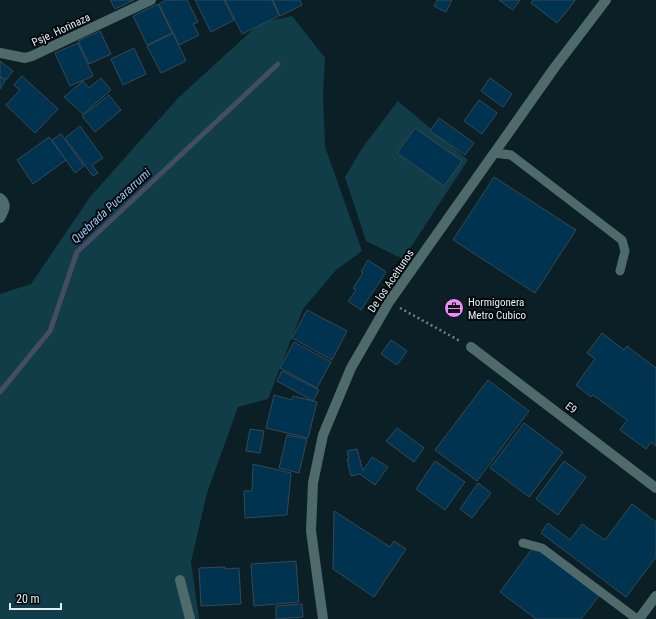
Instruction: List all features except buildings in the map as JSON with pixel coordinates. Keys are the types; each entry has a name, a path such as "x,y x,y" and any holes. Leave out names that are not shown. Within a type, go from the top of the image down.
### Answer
{"street":[{"name":"Psje. Horinaza","path":"0,53 25,58 32,56 151,0"},
{"name":"De los Aceitunos","path":"323,619 311,531 313,484 323,435 351,368 389,302 555,67 606,0"},
{"path":"0,218 5,209 1,199"},
{"name":"E9","path":"471,348 656,488"},
{"path":"180,580 190,619"},
{"path":"638,619 656,596"}],"lane":[{"path":"494,153 511,156 622,240 625,251 620,271"},
{"path":"523,543 542,548 638,619"}],"path":[{"path":"389,302 471,348"}],"shaded area":[{"path":"292,16 325,58 323,96 325,147 362,251 336,270 303,309 268,399 238,407 207,493 191,562 199,619 0,619 0,294 31,284 90,197 178,98 260,23"},
{"path":"398,101 468,160 403,259 366,241 345,177 363,147"}],"waterway":[{"name":"Quebrada Pucararrumi","path":"0,392 50,331 77,252 278,64"}],"place":[{"name":"Hormigonera Metro Cubico","path":"454,308"}]}
